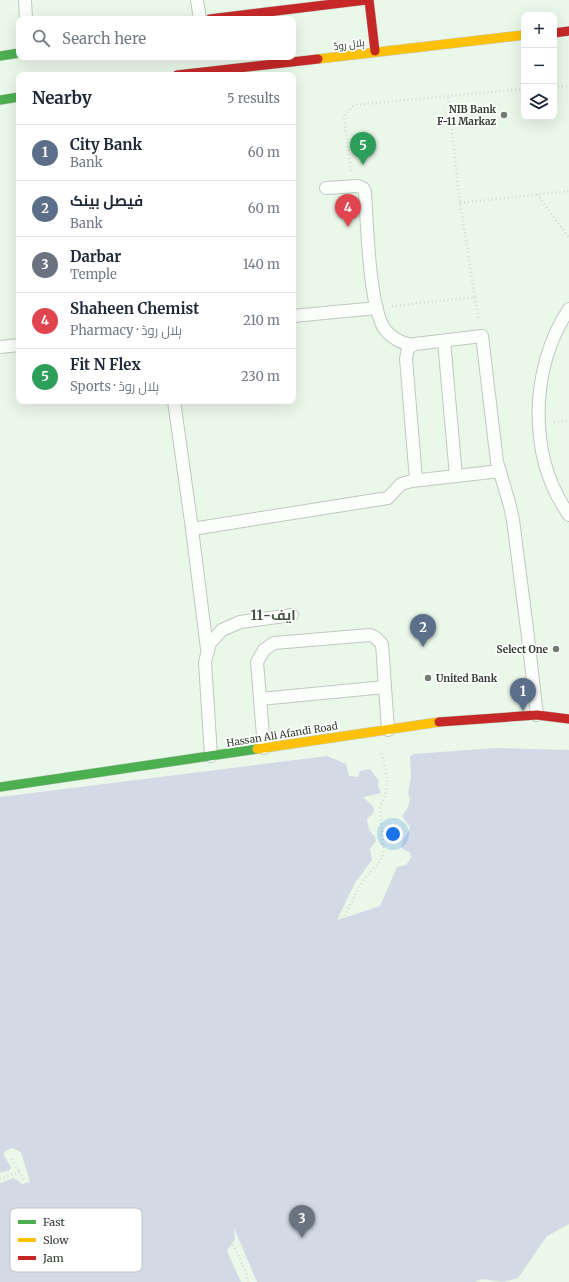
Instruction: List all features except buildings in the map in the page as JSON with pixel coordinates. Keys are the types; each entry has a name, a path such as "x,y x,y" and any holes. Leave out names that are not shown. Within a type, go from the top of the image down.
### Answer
{"street":[{"path":"235,16 368,0 375,52"},
{"path":"557,32 569,31"},
{"name":"ہلال روڈ","path":"203,72 521,35"},
{"path":"0,56 16,54"},
{"path":"0,100 16,97"},
{"name":"Hassan Ali Afandi Road","path":"0,787 429,724 537,716 569,719"}],"lane":[{"path":"25,0 26,16"},
{"path":"198,0 200,16"},
{"path":"326,188 358,186 363,188 365,192 373,284 377,308 384,328 389,334 398,340 412,345 482,336 497,462 510,506 528,629 537,716"},
{"path":"296,316 377,308"},
{"path":"569,309 551,344 543,370 539,397 539,424 544,455 553,485 569,515"},
{"path":"444,341 456,476"},
{"path":"0,347 16,345"},
{"path":"412,345 406,353 406,359 416,480"},
{"path":"174,404 207,649 205,662 211,756"},
{"path":"192,529 388,498 401,484 416,480 500,471"},
{"path":"207,649 217,634 240,622 292,615"},
{"path":"264,748 257,662 264,650 274,643 370,635 375,637 382,644 388,730"},
{"path":"260,699 384,687"}],"path":[{"path":"557,87 569,86"},
{"path":"352,179 344,117 354,105 521,89"},
{"path":"448,96 460,203 482,336"},
{"path":"460,203 569,191"},
{"path":"537,194 569,238"},
{"path":"377,308 475,297"},
{"path":"110,771 102,809 102,829 109,866 118,888 150,927 158,931 185,934 194,937 216,955 223,963 248,1021 253,1028 270,1034 282,1033 293,1031 298,1027 312,983 333,937 364,879 379,863 384,854 380,806 387,791 388,779 376,731"},
{"path":"249,1282 243,1264 229,1236 217,1204 219,1171 226,1154 235,1148 263,1142 271,1136 278,1113 284,1079 282,1033"},
{"path":"12,1159 24,1180"},
{"path":"0,1179 19,1172"}],"shaded area":[{"path":"495,748 569,750 569,1224 547,1236 518,1278 503,1282 482,1279 475,1282 257,1282 234,1228 235,1239 227,1251 241,1282 0,1282 0,1183 14,1178 22,1184 30,1182 21,1152 12,1148 4,1152 4,1156 11,1167 10,1170 0,1173 0,797 327,756 346,764 349,776 358,777 360,771 370,769 379,781 378,786 381,793 363,797 373,806 374,812 367,819 369,829 375,836 376,841 370,849 372,860 355,883 337,920 380,906 397,867 406,865 411,858 410,852 401,847 410,827 402,816 408,807 410,799 408,793 411,777 410,756 414,754"}],"traffic: fast":[{"path":"0,56 16,53"},
{"path":"0,100 16,97"},
{"path":"0,787 257,749"}],"traffic: slow":[{"path":"318,59 521,35"},
{"path":"257,749 439,722"}],"traffic: jam":[{"path":"235,16 366,0"},
{"path":"369,0 375,51"},
{"path":"557,33 569,31"},
{"path":"203,72 318,59"},
{"path":"439,722 537,715 569,719"}],"place":[{"name":"NIB Bank F-11 Markaz","path":"504,115"},
{"name":"Fit N Flex","path":"363,165"},
{"name":"Shaheen Chemist","path":"348,227"},
{"name":"فیصل بینک","path":"423,647"},
{"name":"Select One","path":"556,649"},
{"name":"United Bank","path":"428,678"},
{"name":"City Bank","path":"523,711"},
{"name":"Darbar","path":"302,1238"}],"district":[{"name":"ایف-11","path":"273,615"}]}
